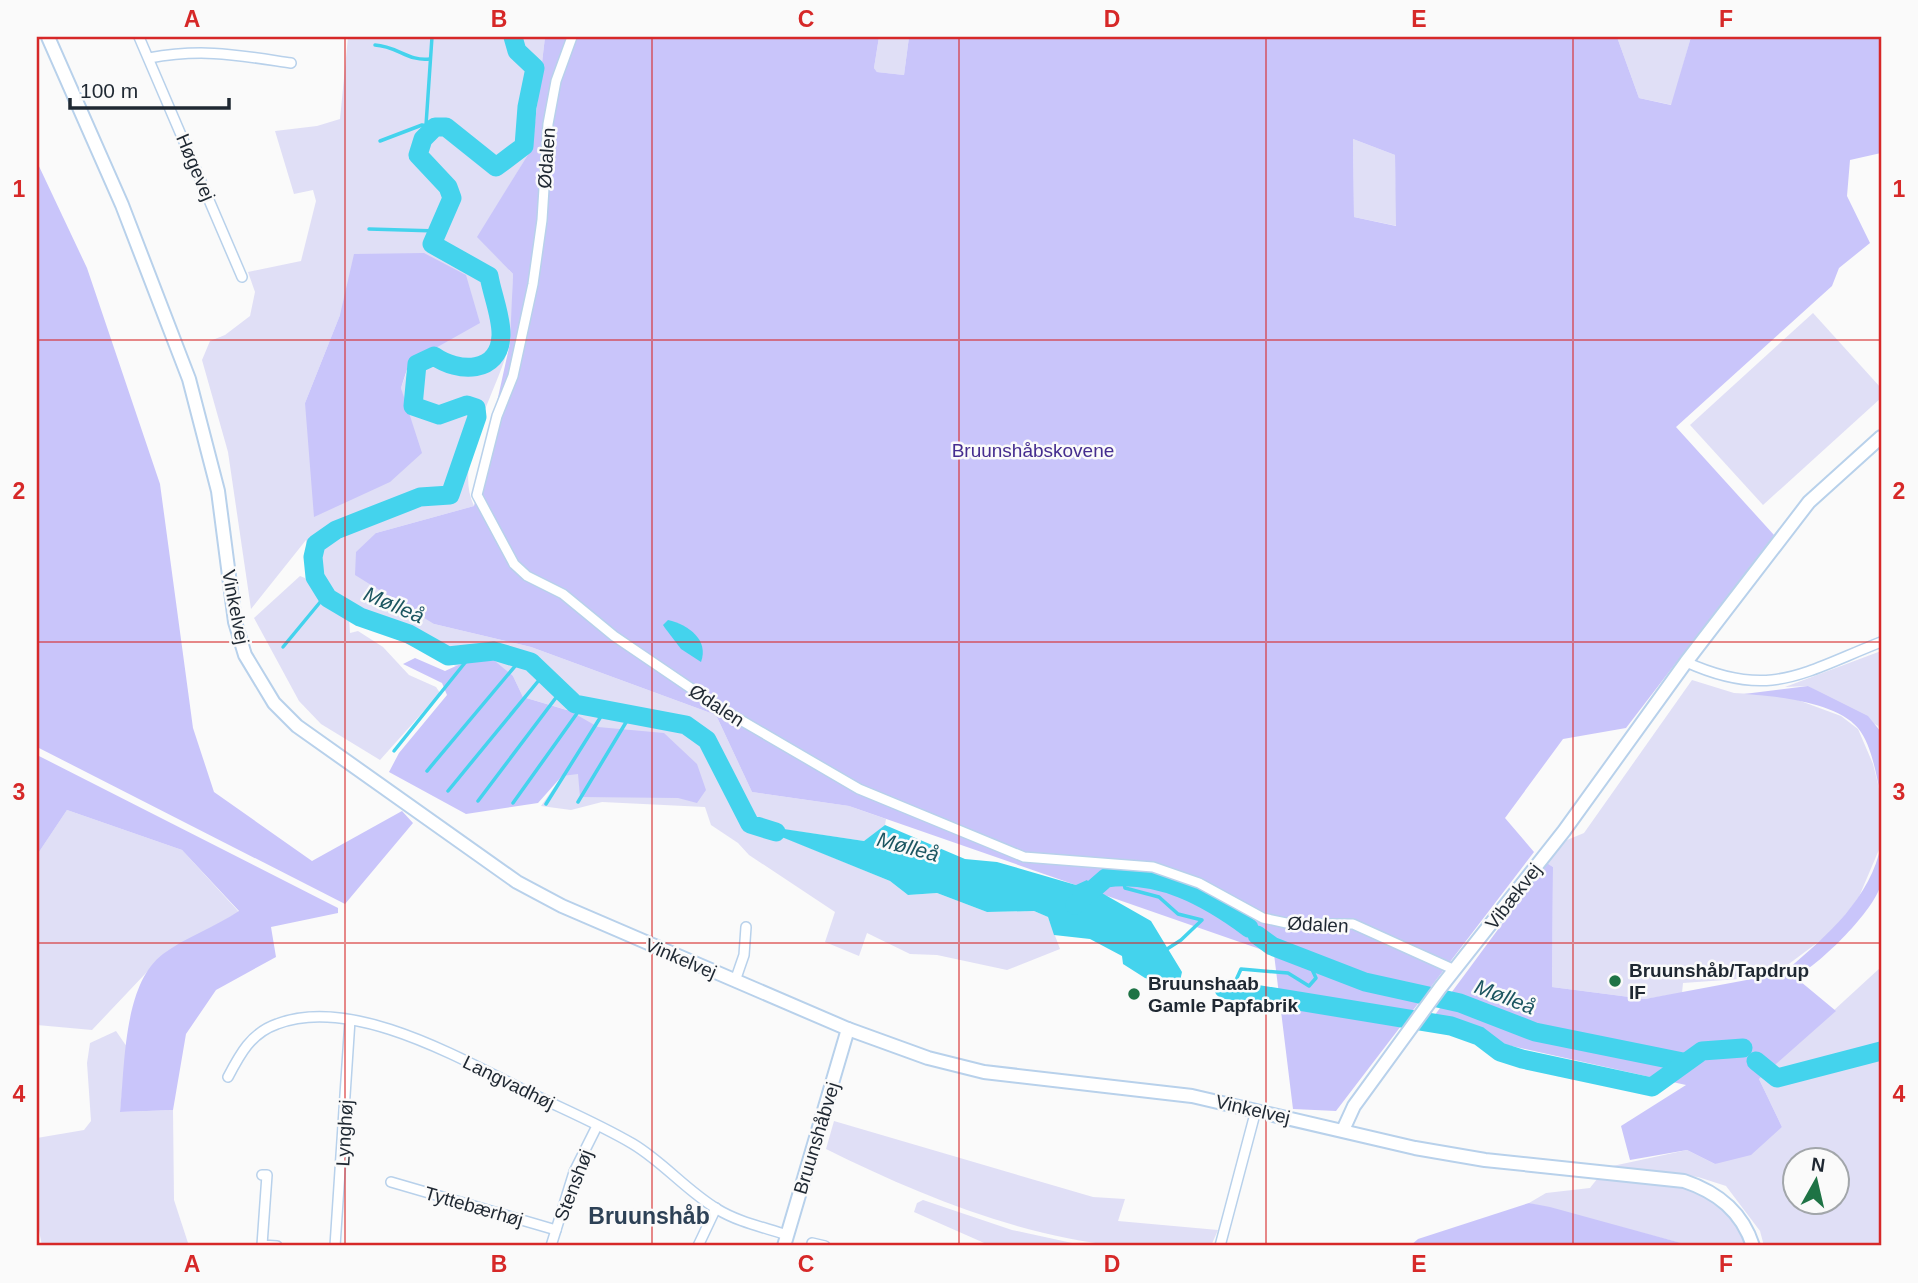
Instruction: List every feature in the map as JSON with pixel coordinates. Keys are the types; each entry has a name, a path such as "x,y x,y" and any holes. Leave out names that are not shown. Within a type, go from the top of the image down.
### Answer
{"street":[{"name":"Vinkelvej","path":"48,37 122,205 190,379 218,491 235,622 245,654 274,703 298,726 517,882 562,906 848,1030 928,1058 984,1072 1151,1090 1256,1110 1415,1148 1485,1160 1684,1181 1706,1188 1727,1203 1740,1218 1753,1246"},
{"name":"Høgevej","path":"139,37 242,277"},
{"name":"Ødalen","path":"572,37 556,81 548,124 542,220 534,284 513,376 496,416 477,495 514,564 542,586 563,594 614,636 720,708 859,789 1024,857 1080,863 1117,862 1153,867 1199,883 1263,918 1291,924 1353,924 1455,970"},
{"path":"149,58 208,51 291,63"},
{"name":"Vibækvej","path":"1343,1130 1354,1106 1440,988 1564,831 1686,662 1809,502 1881,437"},
{"path":"1686,662 1731,680 1770,682 1788,678 1881,642"},
{"name":"Vinkelvej","path":"735,981 744,955 746,927"},
{"name":"Langvadhøj","path":"228,1077 244,1047 275,1024 306,1017 350,1020 412,1035 634,1145 716,1208 785,1240"},
{"name":"Lynghøj","path":"335,1246 350,1020"},
{"name":"Bruunshåbvej","path":"785,1240 848,1030"},
{"path":"1220,1246 1256,1110"},
{"name":"Stenshøj","path":"551,1246 574,1172 597,1126"},
{"path":"262,1175 267,1175 262,1245 277,1246"},
{"name":"Tyttebærhøj","path":"391,1182 556,1230"},
{"path":"698,1246 716,1208"},
{"path":"812,1243 825,1246"}],"shaded area":[{"path":"348,37 545,37 532,148 478,237 513,274 509,345 479,426 469,468 469,488 474,506 376,533 434,624 531,647 716,715 752,792 849,806 886,819 885,825 864,841 754,825 890,881 908,895 937,893 987,912 1034,911 1048,917 1060,949 1007,970 937,955 910,954 867,933 859,956 825,942 835,912 749,855 738,843 711,825 705,807 602,802 571,810 541,806 562,776 567,710 523,697 513,676 467,661 456,666 349,618 350,633 358,631 383,647 409,675 436,687 440,693 380,760 321,724 299,701 254,618 300,576 305,578 320,599 340,611 316,587 306,540 251,609 228,452 202,360 210,341 225,335 250,316 255,292 248,272 301,261 316,201 313,190 294,194 275,131 317,126 340,119","holes":["340,315 426,355 410,363 401,388 405,405 305,403"]},
{"path":"879,37 909,37 904,75 877,72 874,68"},
{"path":"1617,37 1691,37 1672,105 1639,98"},
{"path":"1353,139 1395,155 1397,226 1354,217"},
{"path":"1813,313 1881,388 1881,398 1763,505 1690,425"},
{"path":"1881,651 1881,732 1878,726 1808,686 1785,687"},
{"path":"1692,680 1734,693 1787,696 1841,716 1858,729 1873,764 1881,796 1881,845 1858,899 1829,934 1778,972 1753,978 1683,983 1682,993 1645,999 1552,987 1553,867 1547,863 1567,840 1584,833"},
{"path":"67,810 182,850 239,912 163,955 92,1030 37,1025 37,855"},
{"path":"1881,967 1881,1246 1764,1246 1760,1231 1726,1186 1698,1177 1608,1167 1687,1150 1715,1164 1782,1127 1759,1079"},
{"path":"116,1031 127,1047 120,1112 173,1110 174,1200 189,1246 42,1246 37,1220 37,1138 84,1130 91,1121 87,1063 90,1043"},
{"path":"834,1121 1093,1197 1125,1199 1118,1221 1218,1230 1211,1246 1143,1247 1082,1241 1006,1223 932,1197 826,1149"},
{"path":"1597,1179 1665,1184 1704,1196 1720,1207 1735,1224 1746,1246 1692,1246 1529,1203 1546,1193 1590,1188"},
{"path":"923,1200 1012,1230 1086,1246 991,1246 914,1212 917,1203"}],"green space":[{"name":"Bruunshåbskovene","path":"545,37 879,37 874,68 877,72 904,75 909,37 1617,37 1639,98 1671,105 1691,37 1881,37 1881,153 1850,160 1847,196 1870,243 1839,268 1832,286 1676,427 1774,535 1626,728 1563,739 1505,818 1534,852 1336,1111 1293,1109 1274,954 849,806 752,792 716,715 531,647 434,624 355,575 356,552 376,533 474,506 510,343 513,274 477,237 532,148","holes":["1353,139 1395,155 1396,226 1354,217"]},
{"path":"37,162 87,268 160,484 193,728 214,792 312,861 402,811 413,823 345,904 37,747"},
{"path":"424,253 466,275 480,323 409,363 401,388 422,453 390,482 314,517 305,403 340,315 354,254"},
{"path":"490,657 513,676 523,697 570,711 598,727 664,733 697,764 706,790 697,803 678,798 580,797 578,774 562,776 538,803 466,814 389,772 399,753 447,695 442,683 403,664 415,658 445,671 467,661"},
{"path":"1808,686 1868,716 1881,732 1881,796 1867,743 1858,728 1848,719 1821,706 1805,702 1744,694"},
{"path":"37,755 338,908 338,913 271,927 276,957 216,990 186,1034 173,1110 120,1112 125,1050 133,1005 150,968 163,954 239,911 182,850 67,810 37,855"},
{"path":"1881,845 1881,884 1868,908 1832,948 1797,976 1788,969 1832,929 1857,898 1868,882"},
{"path":"1547,863 1553,867 1552,987 1645,999 1789,972 1836,1011 1759,1079 1782,1127 1751,1155 1715,1164 1687,1150 1630,1160 1621,1126 1686,1085 1426,1027"},
{"path":"1529,1203 1692,1246 1410,1246 1418,1239"}],"water":[{"path":"668,620 690,630 700,640 703,654 701,662 681,649 663,625"},
{"path":"750,824 864,841 885,825 965,859 997,862 1076,885 1087,880 1093,888 1151,921 1182,972 1180,981 1171,985 1145,978 1123,964 1122,956 1090,939 1054,935 1048,917 1034,911 987,912 937,893 908,895 890,881"}],"waterway":[{"path":"426,125 432,37"},
{"name":"Mølleå","path":"513,37 517,51 535,68 527,107 524,146 496,167 446,127 435,127 423,139 418,155 448,187 452,198 432,244 489,276 501,329 499,348 485,364 465,367 444,362 434,356 417,364 413,406 439,415 467,405 476,408 477,417 450,495 420,497 336,530 316,544 313,557 315,577 328,598 360,617 409,634 448,656 494,651 531,662 575,704 686,725 707,740 750,824 776,832"},
{"path":"375,45 416,58 430,59"},
{"path":"380,141 422,125 435,127"},
{"path":"369,229 437,231"},
{"path":"283,647 326,595"},
{"path":"394,751 472,654"},
{"path":"427,771 521,659"},
{"path":"448,791 544,674"},
{"path":"478,801 561,691"},
{"path":"513,803 583,705"},
{"path":"546,804 605,710"},
{"path":"578,802 631,714"},
{"path":"1122,876 1125,888 1159,897 1178,914 1202,920 1181,940 1164,951"},
{"name":"Mølleå","path":"1075,905 1106,878 1145,878 1200,897 1249,928"},
{"name":"Mølleå","path":"1257,935 1272,946 1365,982 1460,1003 1535,1032 1683,1062"},
{"path":"1232,989 1241,969 1288,973 1309,986 1316,978 1310,965 1312,959"},
{"path":"1224,989 1451,1026 1479,1036 1500,1052 1522,1059 1652,1087 1702,1051 1743,1048"},
{"name":"Mølleå","path":"1756,1061 1777,1078 1881,1051"}],"place":[{"name":"Bruunshåb/Tapdrup IF","path":"1615,981"},
{"name":"Bruunshaab Gamle Papfabrik","path":"1134,994"}],"district":[{"name":"Bruunshåb","path":"649,1216"}]}
